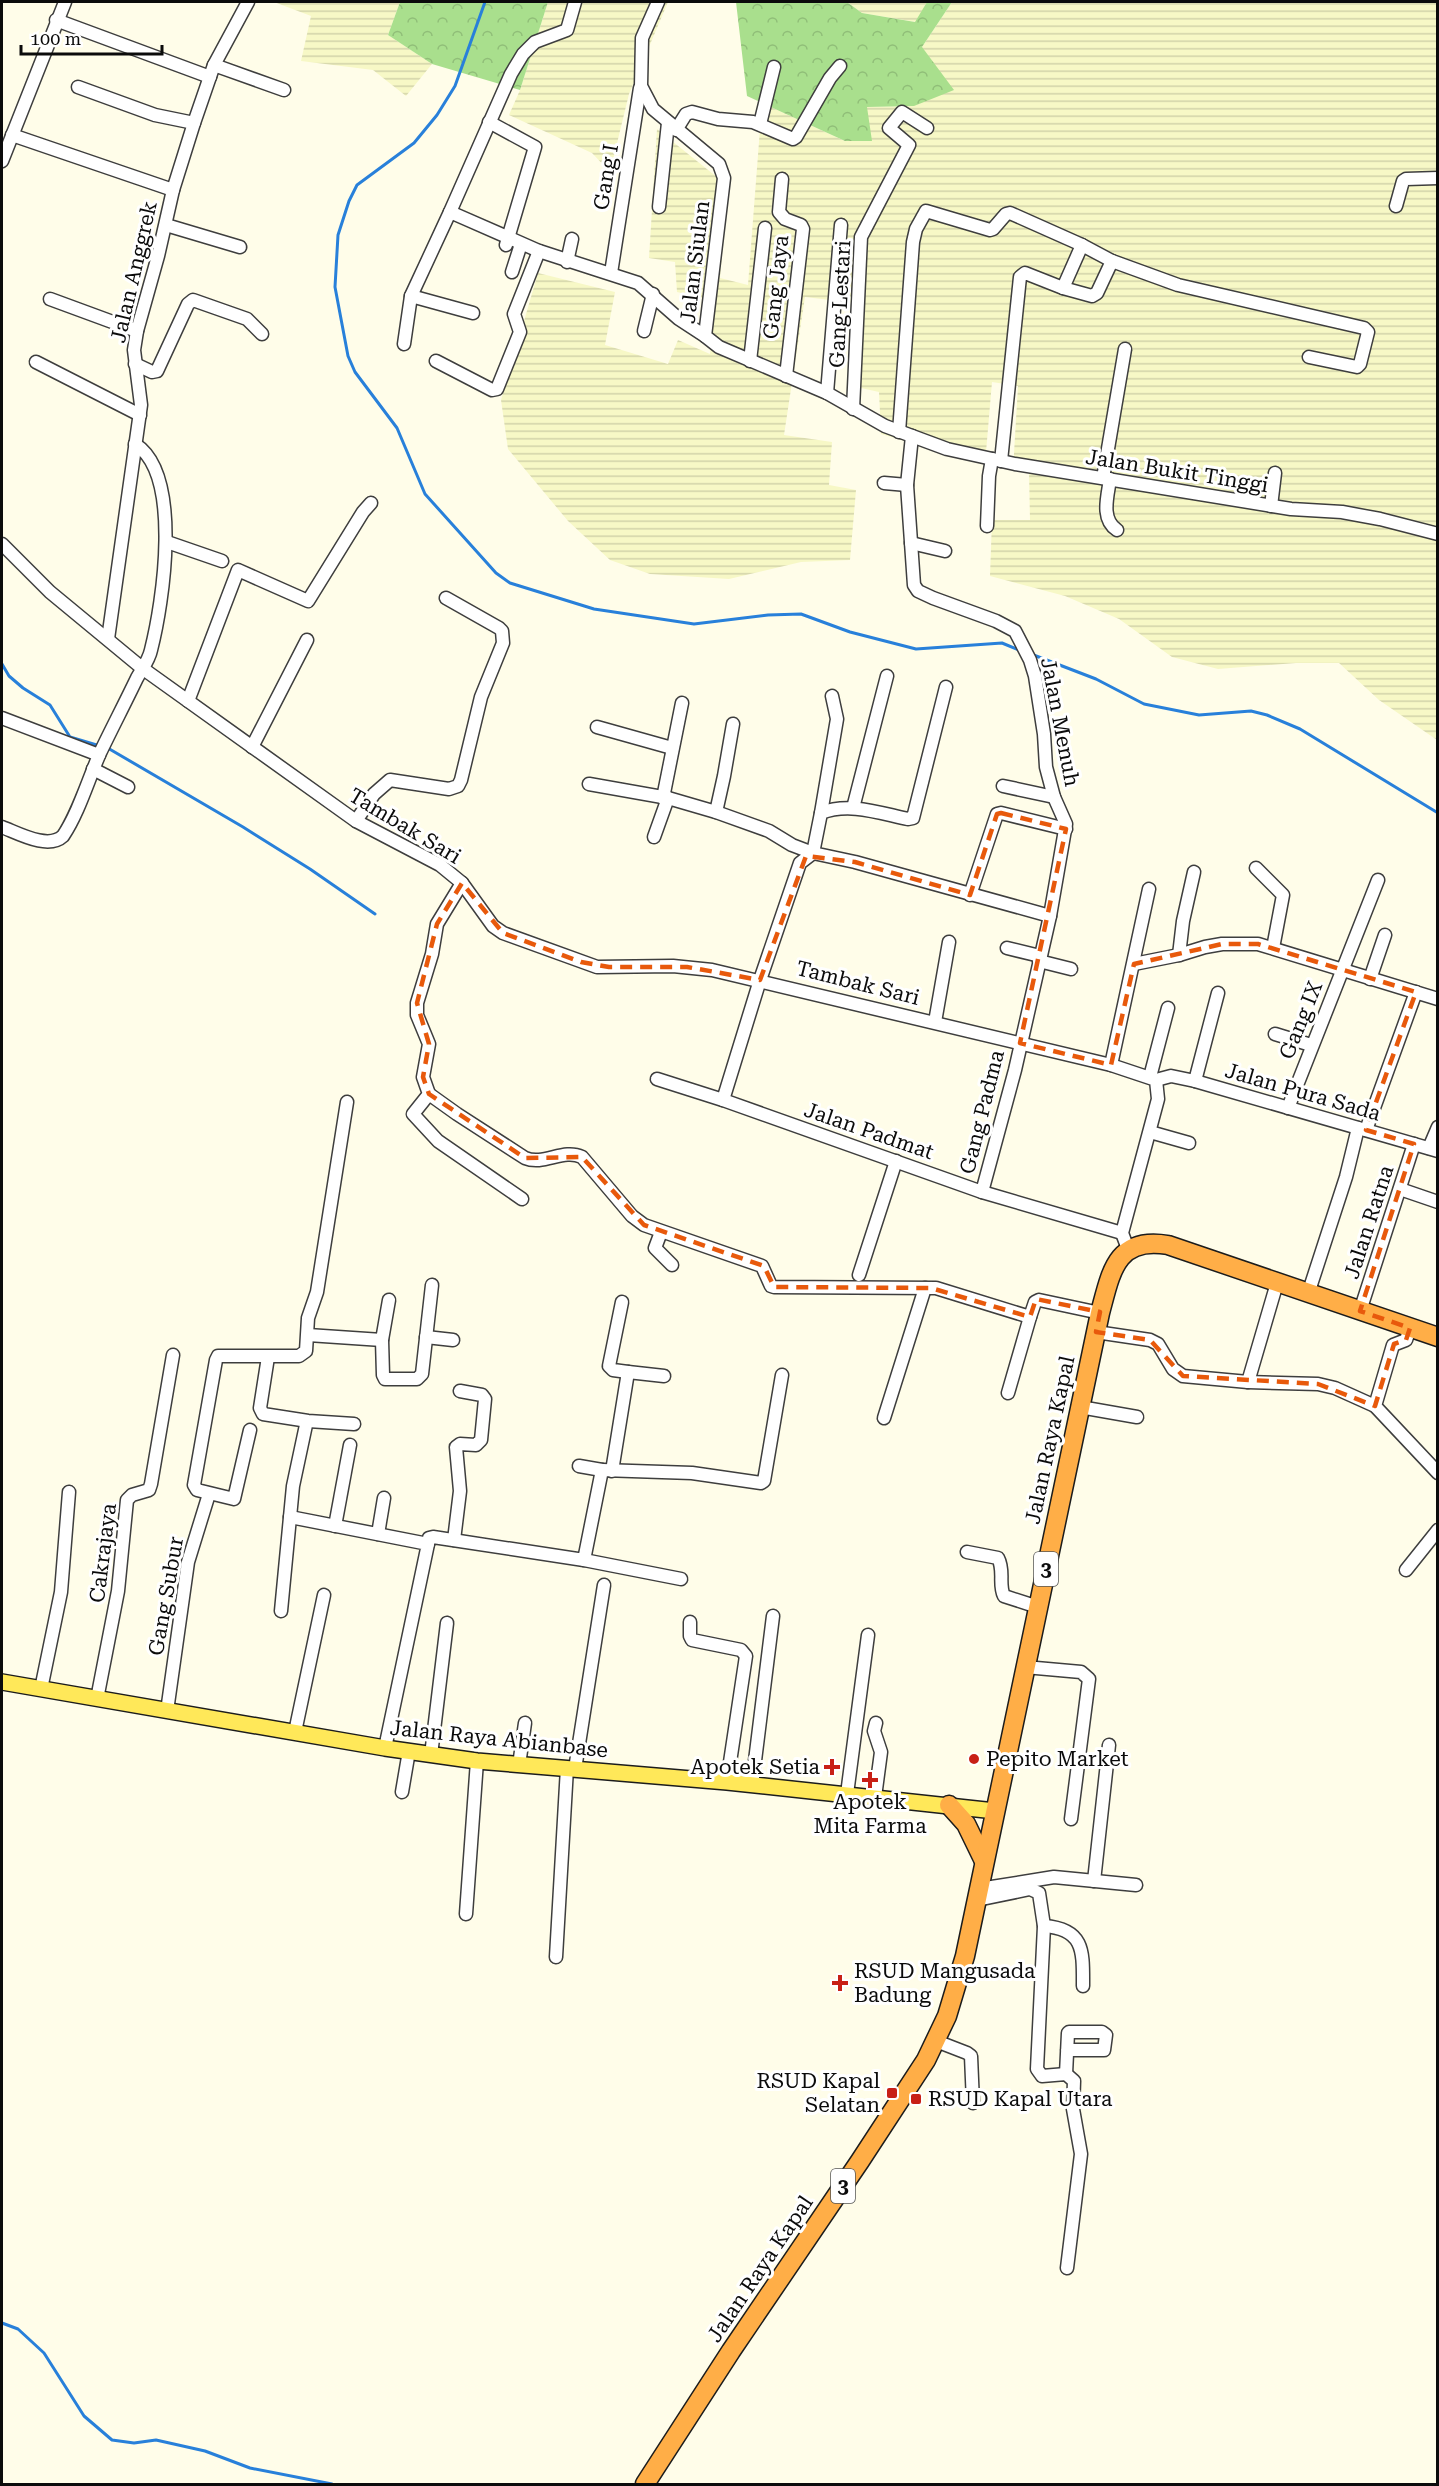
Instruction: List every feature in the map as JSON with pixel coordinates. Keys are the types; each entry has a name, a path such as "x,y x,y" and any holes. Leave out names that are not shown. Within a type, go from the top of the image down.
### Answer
{"highway":[{"path":"1125,1241 1168,1245 1437,1337"},
{"name":"Jalan Raya Kapal","path":"645,2484 737,2342 860,2162 936,2041 956,1990 1098,1322 1112,1273 1125,1241"},
{"path":"949,1805 966,1824 984,1861"}],"main road":[{"name":"Jalan Raya Abianbase","path":"2,1682 385,1748 477,1761 727,1782 995,1811"}],"street":[{"path":"3,153 65,2"},
{"path":"173,190 212,71 248,2"},
{"path":"404,345 411,296 489,122 524,54 536,42 567,30 575,2"},
{"path":"641,86 642,38 658,2"},
{"path":"56,20 212,71 284,90"},
{"path":"659,207 672,127 689,112 760,124 788,139 795,138 830,78 840,66"},
{"path":"760,124 774,67"},
{"name":"Jalan Siulan","path":"641,86 653,109 719,164 724,178 705,336 724,350 827,393 853,409 912,436"},
{"name":"Gang I","path":"611,273 641,86"},
{"path":"78,87 155,115 194,123"},
{"name":"Gang Lestari","path":"853,409 861,237 909,146 889,128 902,112 927,128"},
{"path":"489,122 535,147 512,243 512,272"},
{"name":"Jalan Anggrek","path":"12,135 173,190 166,225 137,331 135,364 140,390 140,415 108,639"},
{"path":"1396,206 1403,181 1437,178"},
{"name":"Gang Jaya","path":"782,179 779,212 785,219 801,225 803,229 786,376"},
{"path":"899,432 913,242 924,213 931,211 990,230 1006,214 1010,213 1112,261 1178,285 1364,328 1368,332 1360,364 1357,367 1309,357"},
{"path":"450,212 512,243 638,283 679,319 705,336"},
{"path":"166,225 240,247"},
{"path":"827,393 841,225"},
{"path":"750,361 765,228"},
{"path":"567,262 572,238"},
{"path":"1063,288 1082,245"},
{"path":"436,361 492,390 496,389 520,332 514,314 539,251"},
{"path":"987,526 989,476 996,460 1020,277 1027,273 1063,288 1096,295 1112,261"},
{"path":"644,331 653,294"},
{"path":"411,296 473,313"},
{"path":"50,299 137,331"},
{"path":"135,364 152,372 157,371 188,304 193,300 247,319 262,334"},
{"path":"1117,530 1112,527 1108,518 1107,478 1125,349"},
{"path":"36,362 140,415"},
{"name":"Jalan Bukit Tinggi","path":"912,436 946,449 996,460 1271,506 1342,512 1437,534"},
{"name":"Jalan Menuh","path":"912,436 907,485 915,588 933,598 996,621 1015,631 1030,660 1044,734 1046,767 1066,829"},
{"path":"2,827 47,842 60,840 151,650 167,542 165,510 158,478 150,458 144,449 135,444"},
{"path":"1271,506 1275,473"},
{"path":"884,483 907,485"},
{"path":"188,701 238,570 308,601 363,512 371,503"},
{"path":"167,542 222,561"},
{"path":"910,543 945,551"},
{"name":"Tambak Sari","path":"2,544 50,592 142,668 356,821 424,856 462,883 486,916 503,933 581,962 609,967 687,967 760,980 1111,1065"},
{"path":"356,821 374,795 390,780 449,789 458,786 461,780 481,697 503,643 503,636 499,628 446,598"},
{"path":"252,747 307,640"},
{"path":"853,808 887,676"},
{"path":"821,813 838,807 913,818 946,687"},
{"path":"723,1100 760,980 800,863 813,853 837,719 837,708 832,696"},
{"path":"654,837 665,798 672,748 682,703"},
{"path":"2,718 102,750"},
{"path":"716,812 733,724"},
{"path":"597,727 672,748"},
{"path":"93,770 128,788"},
{"path":"588,784 665,798 716,812 769,831 792,845 813,853 855,862 1050,916"},
{"path":"1003,786 1054,797"},
{"path":"970,895 999,813 1066,829 1050,916 1020,1042"},
{"path":"1256,868 1283,895 1274,948"},
{"path":"1179,955 1183,921 1194,872"},
{"name":"Gang IX","path":"1288,1104 1378,880"},
{"path":"462,883 437,924 432,954 417,1003 417,1015 429,1044 423,1077 426,1098 413,1114 438,1141 522,1199"},
{"path":"1111,1065 1149,889"},
{"path":"1370,979 1385,935"},
{"path":"934,1022 949,942"},
{"path":"1134,964 1222,944 1258,944 1437,999"},
{"path":"1007,948 1071,969"},
{"path":"1308,1294 1361,1133 1416,992"},
{"path":"1194,1081 1218,993"},
{"path":"1125,1241 1158,1099 1153,1078 1168,1008"},
{"path":"1275,1034 1311,1045"},
{"name":"Gang Padma","path":"982,1192 1004,1114 1020,1042"},
{"name":"Gang IX","path":"1288,1104 1308,1063"},
{"name":"Jalan Pura Sada","path":"1111,1065 1153,1078 1172,1076 1288,1104 1361,1133 1433,1149"},
{"name":"Jalan Padmat","path":"657,1079 1125,1241"},
{"path":"426,1098 457,1114 525,1158 536,1161 570,1154 582,1157 632,1216 659,1238 765,1268 771,1286 936,1288 1032,1310"},
{"path":"250,1430 234,1499 197,1490 194,1485 218,1356 223,1354 268,1357 304,1354 308,1335 308,1318 318,1292 347,1102"},
{"path":"1433,1149 1437,1127"},
{"path":"1150,1132 1189,1143"},
{"path":"1351,1168 1361,1133"},
{"name":"Jalan Ratna","path":"1360,1311 1414,1144"},
{"path":"859,1275 896,1161"},
{"path":"1400,1189 1437,1202"},
{"path":"659,1238 656,1248 672,1265"},
{"path":"1249,1378 1277,1283"},
{"path":"389,1300 382,1340 384,1377 417,1379 422,1374 432,1285"},
{"path":"884,1418 925,1288"},
{"path":"1008,1393 1032,1310 1039,1300 1158,1344 1173,1369 1183,1376 1249,1378 1318,1384 1377,1400 1437,1473"},
{"path":"622,1302 609,1366 613,1370 664,1376"},
{"path":"1377,1400 1393,1346 1406,1340 1410,1328"},
{"path":"308,1335 382,1340"},
{"path":"426,1338 453,1340"},
{"name":"Cakrajaya","path":"97,1699 116,1608 127,1500 132,1495 149,1490 151,1484 173,1354"},
{"path":"268,1357 260,1408 263,1414 308,1421 354,1424"},
{"path":"584,1560 607,1470 628,1372"},
{"path":"579,1466 607,1470 692,1473 761,1483 764,1481 783,1376"},
{"path":"454,1540 460,1491 456,1447 460,1444 476,1445 481,1440 486,1400 482,1395 460,1391"},
{"path":"1080,1407 1137,1417"},
{"path":"281,1611 298,1456 306,1425"},
{"path":"335,1526 350,1445"},
{"path":"41,1689 61,1592 69,1492"},
{"name":"Gang Subur","path":"167,1711 188,1562 209,1494"},
{"path":"378,1534 384,1498"},
{"path":"290,1517 428,1544"},
{"path":"1406,1570 1437,1530"},
{"path":"385,1748 431,1537 584,1560 681,1579"},
{"path":"967,1552 998,1558 1003,1572 1001,1591 1004,1596 1038,1607"},
{"path":"556,1957 571,1768 604,1584"},
{"path":"295,1732 324,1595"},
{"path":"752,1785 773,1616"},
{"path":"690,1622 692,1640 741,1650 746,1656 727,1782"},
{"path":"431,1755 447,1623"},
{"path":"847,1794 868,1635"},
{"path":"1025,1667 1081,1672 1089,1679 1071,1819"},
{"path":"519,1765 525,1723"},
{"path":"875,1797 881,1752 874,1731 876,1723"},
{"path":"1094,1881 1109,1745"},
{"path":"402,1792 409,1751"},
{"path":"466,1914 477,1761"},
{"path":"978,1894 1054,1877 1136,1885"},
{"path":"978,1894 1036,1890 1039,1893 1044,1926 1037,2069 1042,2076 1066,2074 1074,2081 1073,2109 1081,2145 1067,2268"},
{"path":"1044,1926 1066,1930 1081,1945 1083,1986"},
{"path":"936,2041 971,2056 973,2103"},
{"path":"1066,2074 1068,2050"}],"highlighted area":[{"path":"1001,813 1066,829 1020,1043 1111,1065 1134,964 1222,944 1258,944 1416,992 1366,1130 1414,1144 1360,1311 1410,1328 1406,1340 1394,1344 1375,1406 1318,1384 1183,1376 1150,1340 1096,1332 1100,1312 1036,1299 1030,1317 931,1288 774,1287 764,1266 644,1225 582,1157 525,1158 429,1094 423,1077 429,1044 417,1003 437,924 462,883 503,933 581,962 609,967 687,967 760,980 806,856 855,862 970,895 997,814"}],"green space":[{"path":"274,2 400,2 388,35 432,64 406,96 373,70 301,61 311,16"},
{"path":"400,2 548,2 520,90 432,64 388,35"},
{"path":"548,2 668,2 629,94 610,172 592,153 509,115 520,90"},
{"path":"736,2 847,2 862,13 915,22 927,2 952,2 922,47 954,90 914,106 867,107 872,141 845,141 747,96"},
{"path":"847,2 927,2 916,22 862,13"},
{"path":"952,2 1437,2 1437,740 1379,700 1339,663 1296,663 1218,669 1172,657 1119,619 1065,596 990,576 992,520 1030,520 1029,472 1013,470 1018,386 992,382 985,464 881,434 879,392 861,388 863,304 805,297 784,435 832,442 829,485 856,490 850,560 801,562 729,579 650,574 610,560 568,521 508,449 501,400 538,273 615,292 605,345 668,364 678,340 710,354 716,301 677,292 675,262 649,258 657,129 728,186 720,278 748,285 762,103 845,141 867,107 914,106 922,47"}],"waterway":[{"path":"485,2 455,86 437,115 414,143 357,185 338,235 335,287 348,356 355,372 397,428 425,494 496,573 510,583 594,609 694,624 768,615 801,614 850,632 916,649 1002,643 1019,650"},
{"path":"1031,654 1096,679 1144,704 1199,715 1251,711 1267,715 1300,729 1438,813"},
{"path":"2,664 9,676 23,688 50,705 70,737 100,746"},
{"path":"106,747 243,827 310,869 375,914"},
{"path":"2,2323 18,2329 44,2353 84,2416 112,2440 134,2443 156,2440 205,2451 250,2468 332,2484"}],"place":[{"name":"Pepito Market","path":"974,1759"},
{"name":"Apotek Setia","path":"832,1767"},
{"name":"Apotek Mita Farma","path":"870,1780"},
{"name":"RSUD Mangusada Badung","path":"840,1983"},
{"name":"RSUD Kapal Selatan","path":"892,2093"},
{"name":"RSUD Kapal Utara","path":"916,2099"}]}
